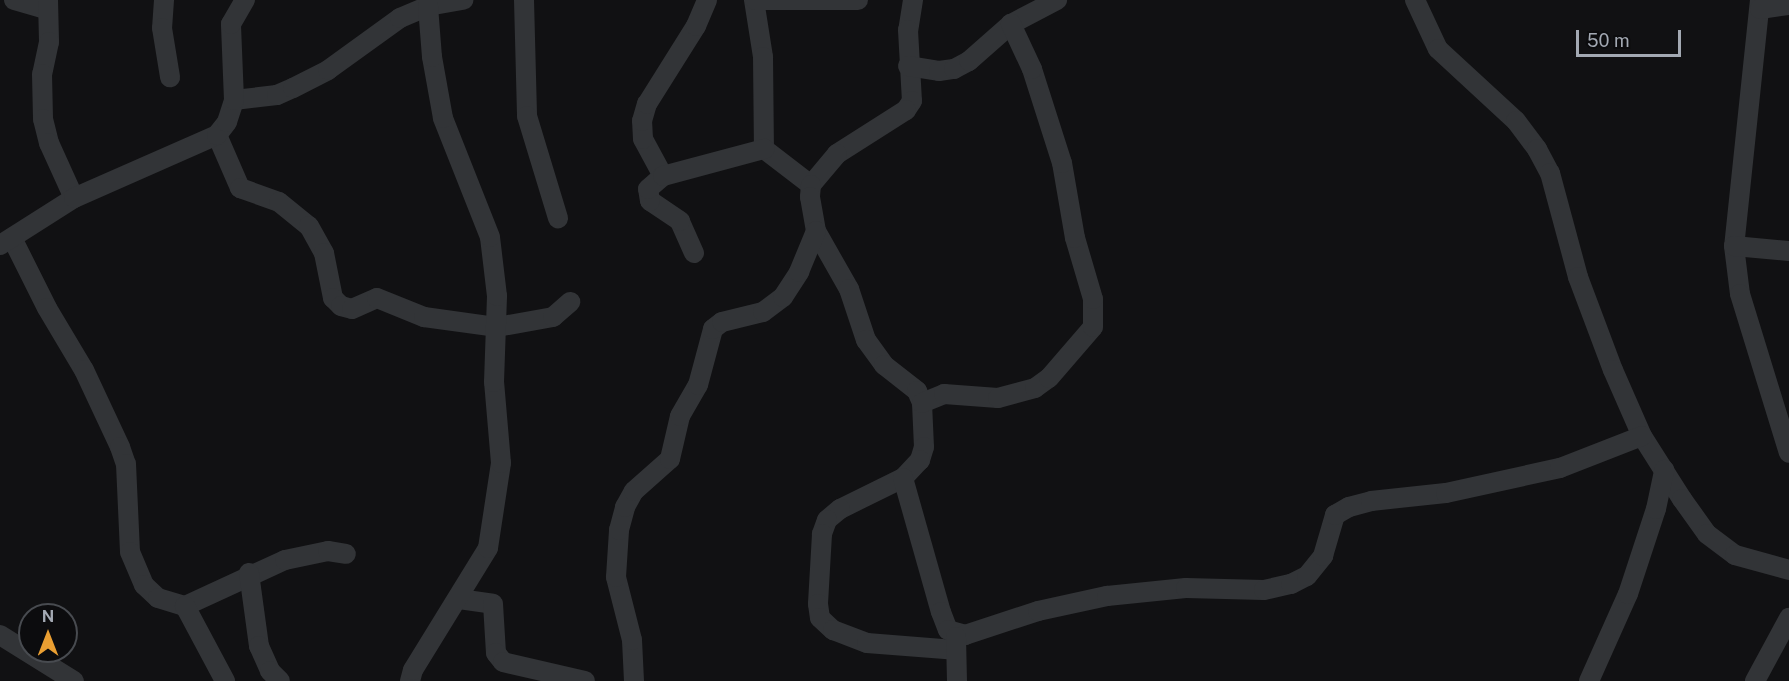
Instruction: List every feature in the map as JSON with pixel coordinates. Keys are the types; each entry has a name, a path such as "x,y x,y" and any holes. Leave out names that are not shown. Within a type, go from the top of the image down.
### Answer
{"street":[{"path":"14,0 48,5 49,42 42,74 43,119 74,198"},
{"path":"164,0 162,28 170,77"},
{"path":"245,0 231,24 234,100 227,122 217,135 74,198 6,241 80,360 120,447 127,474 130,552 144,585 158,598 185,606 249,573 308,554 346,554"},
{"path":"234,100 277,94 292,88 328,70 399,18 428,6 463,0"},
{"path":"524,0 526,116 558,218"},
{"path":"663,176 643,139 642,121 647,104 696,26 707,0"},
{"path":"764,149 763,57 754,0 858,0"},
{"path":"810,185 837,154 906,110 912,101 908,66 913,0"},
{"path":"908,66 939,71 954,69 969,61 1011,24 1058,0"},
{"path":"1414,0 1438,49 1516,121 1545,165 1590,311 1642,436 1664,470 1707,534 1735,555 1789,570"},
{"path":"1789,5 1760,4 1734,246 1740,294 1789,453"},
{"path":"410,681 413,670 488,548 494,527 501,464 494,382 497,327 490,237 443,118 432,57 428,6"},
{"path":"922,403 944,394 998,398 1035,388 1049,378 1093,327 1093,299 1080,260 1062,163 1032,69 1011,24"},
{"path":"217,135 240,188 279,202 309,226 324,253 333,298 341,306 352,309 377,298 424,317 497,327 553,317 570,302"},
{"path":"694,253 680,221 650,201 647,194 648,189 663,176 764,149"},
{"path":"764,149 810,185 816,231 849,289 866,340 884,365 917,391 922,403 924,447 920,460 903,478 840,509 827,520 822,534 820,618 833,630 867,643 956,642 1107,596 1186,588 1264,590 1291,584 1307,576 1323,556 1335,515 1349,507 1371,501 1446,493 1560,468 1642,436"},
{"path":"634,681 632,640 616,577 619,530 625,507 634,491 670,459 680,416 698,384 713,329 722,322 763,312 783,297 799,272 816,231"},
{"path":"1734,246 1789,251"},
{"path":"1589,681 1628,594 1656,509 1664,470"},
{"path":"903,478 941,612 956,642 957,681"},
{"path":"249,573 259,646 270,671 280,681"},
{"path":"459,598 493,604 498,658 535,675 585,681"},
{"path":"185,606 225,681"},
{"path":"1755,681 1789,618"},
{"path":"0,635 74,681"}]}
